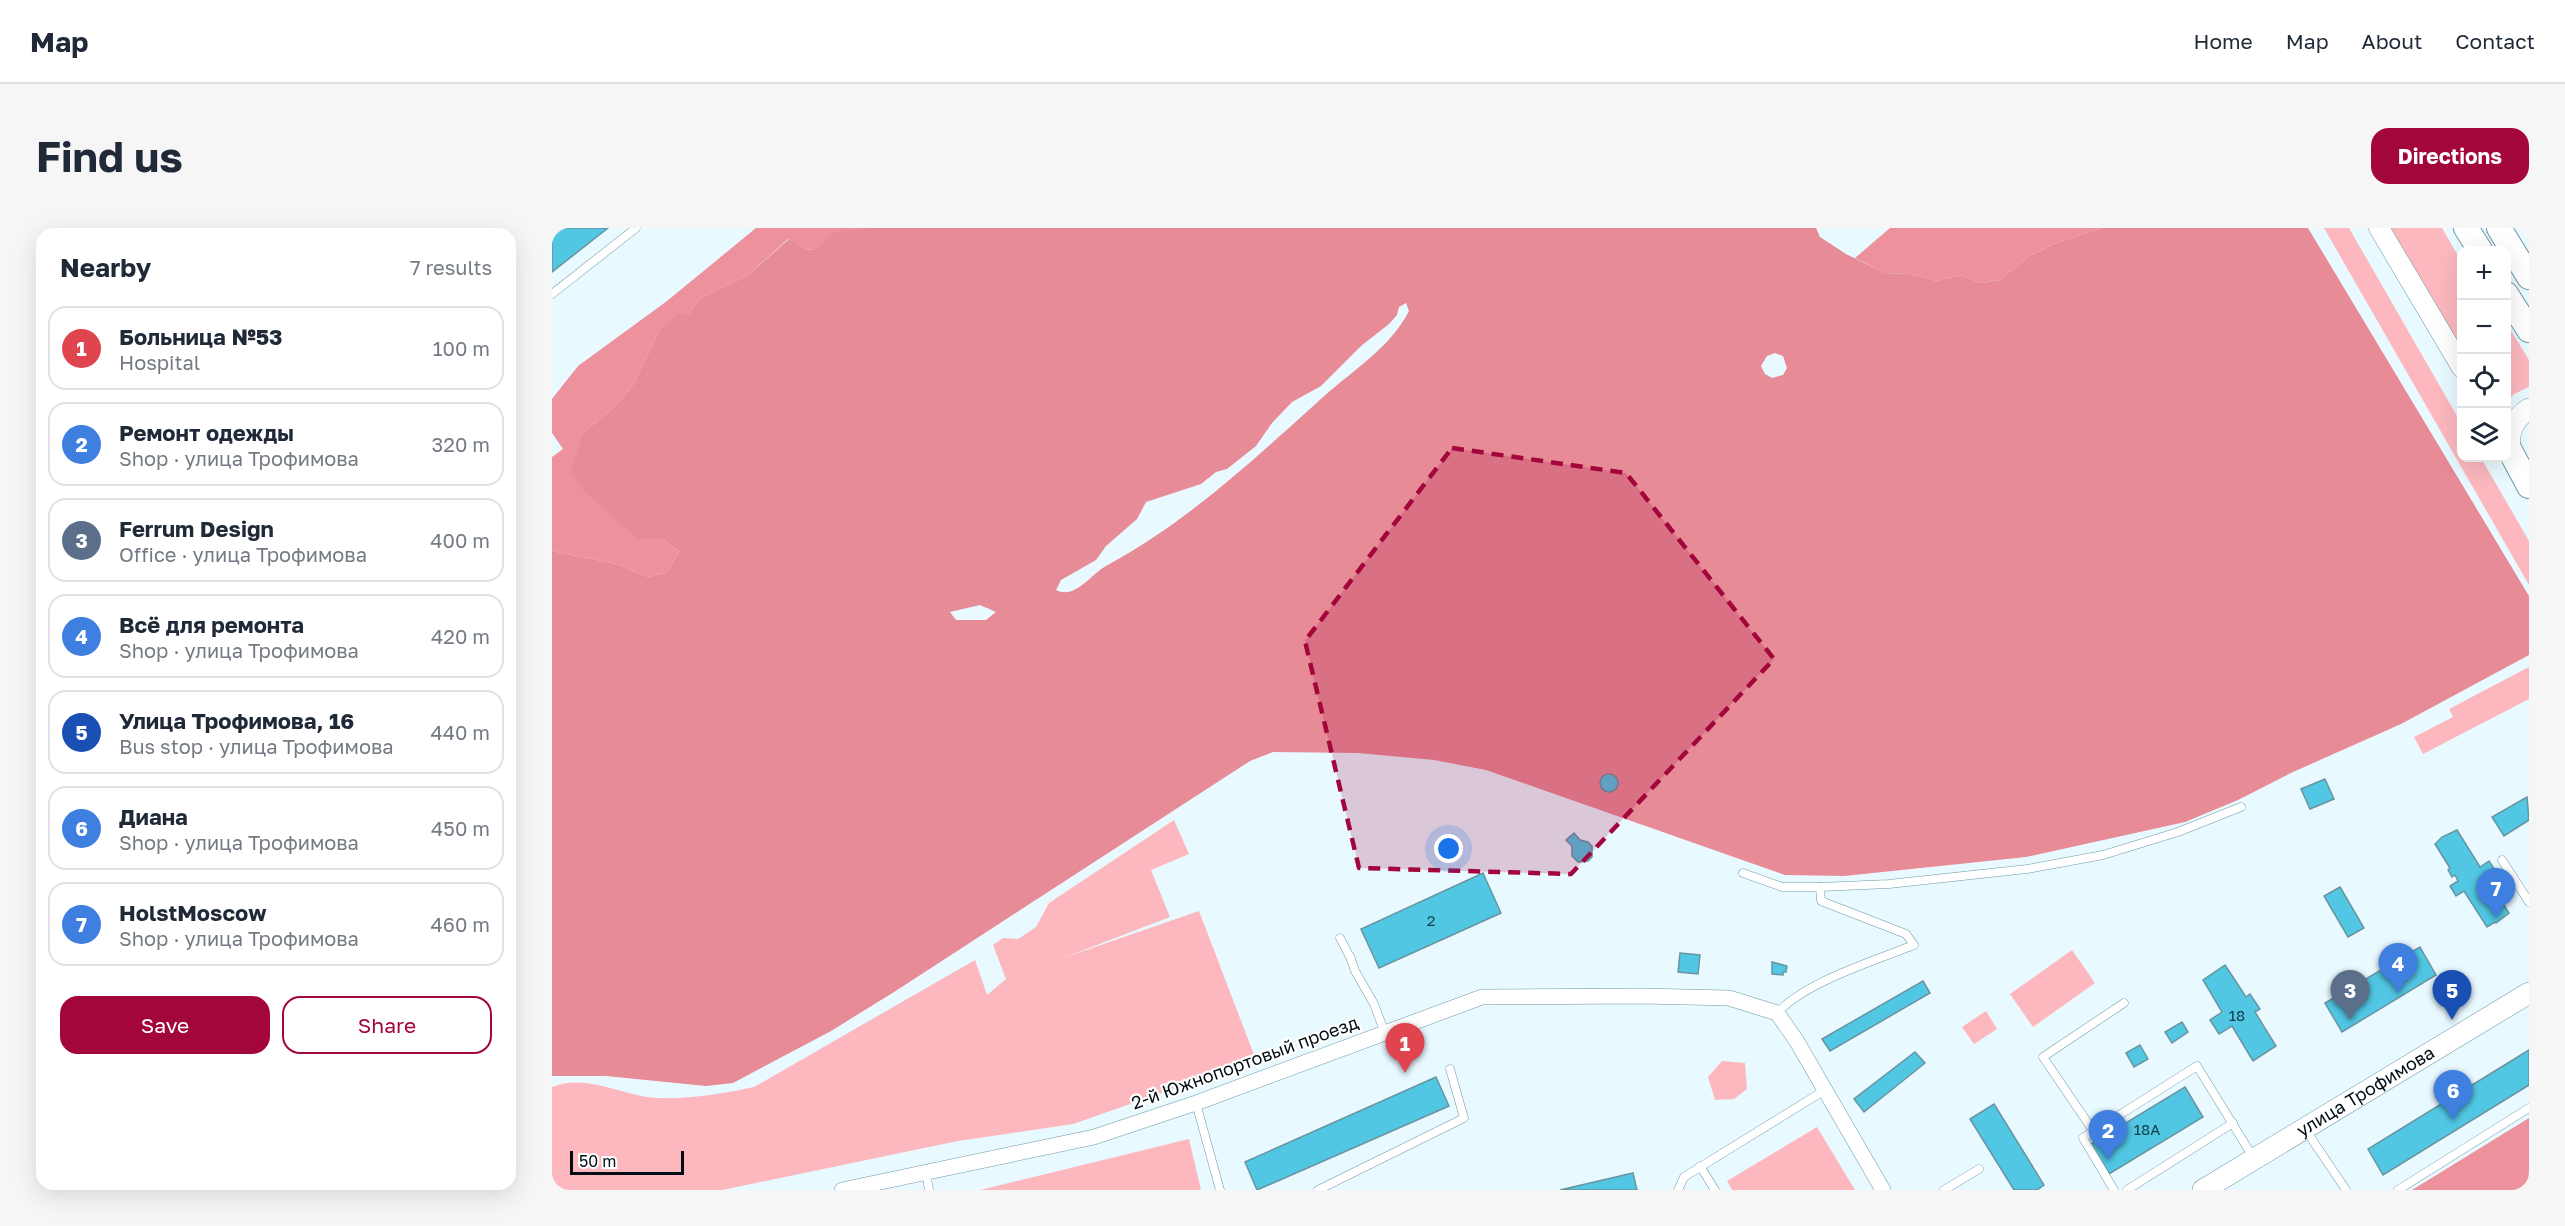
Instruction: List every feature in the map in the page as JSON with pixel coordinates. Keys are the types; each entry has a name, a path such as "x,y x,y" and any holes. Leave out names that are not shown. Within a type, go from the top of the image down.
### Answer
{"main road":[{"path":"2454,228 2464,246"},
{"path":"2466,228 2477,246"},
{"path":"2499,228 2529,277"},
{"path":"2510,300 2529,330"},
{"path":"2511,430 2516,419 2529,409"},
{"path":"2511,452 2529,486"},
{"name":"улица Трофимова","path":"2203,1190 2529,993"}],"street":[{"path":"2379,228 2457,360"},
{"name":"2-й Южнопортовый проезд","path":"842,1190 1094,1137 1196,1103 1482,997 1643,996 1729,999 1777,1013"},
{"path":"1777,1013 1796,1040 1883,1190"}],"lane":[{"path":"552,294 636,228"},
{"path":"1743,873 1782,886 1820,887 1889,884 2027,870 2103,855 2178,832 2241,807"},
{"path":"2502,860 2529,902"},
{"path":"1777,1013 1796,996 1851,970 1914,945 1906,934 1821,902 1820,887"},
{"path":"1340,938 1374,1004 1385,1034"},
{"path":"2094,1132 2043,1057 2124,1003"},
{"path":"2114,1190 2083,1138 2197,1066 2254,1159"},
{"path":"1318,1190 1464,1118 1450,1069"},
{"path":"1678,1190 1684,1177 1700,1166 1825,1090"},
{"path":"1196,1103 1220,1190"},
{"path":"2398,1190 2529,1108"},
{"path":"2127,1190 2233,1123"},
{"path":"2305,1129 2346,1190"},
{"path":"1700,1166 1715,1190"},
{"path":"1944,1190 1979,1169"},
{"path":"926,1173 929,1190"}],"highlighted area":[{"path":"1452,448 1626,473 1774,659 1571,874 1359,868 1305,641"}],"shaded area":[{"path":"756,228 867,228 814,250 801,249 788,239 748,275 699,299 689,314 659,331 633,385 615,406 583,433 613,516 637,539 662,539 679,551 667,572 648,577 617,564 552,551 552,457 563,449 552,433 552,399 578,366 667,301"},
{"path":"867,228 1816,228 1820,237 1846,254 1885,273 1911,274 1937,281 1959,275 1982,283 2000,280 2028,257 2056,243 2102,228 2308,228 2529,596 2529,655 2401,724 2293,772 2238,800 2185,822 2026,857 1844,876 1785,875 1486,770 1434,760 1358,753 1273,752 1250,761 831,1031 733,1083 706,1086 606,1076 552,1076 552,551 617,564 648,577 667,572 679,551 662,539 637,539 584,491 571,473 583,433 615,406 633,385 659,331 678,314 689,314 699,299 748,275 789,239 801,247 812,250 817,249 831,233","holes":["1406,303 1409,311 1381,348 1219,488 1165,529 1100,570 1076,589 1070,592 1056,590 1061,580 1096,560 1106,546 1137,519 1146,502 1201,484 1216,472 1227,469 1256,446 1272,423 1292,402 1321,386 1361,346 1389,324 1397,315 1399,307","1775,353 1783,356 1787,368 1783,375 1772,378 1765,374 1761,366 1767,356","980,605 996,612 986,620 956,620 950,612"]},
{"path":"1890,228 2102,228 2056,243 2028,257 2000,280 1982,283 1959,275 1937,281 1911,274 1885,273 1855,258"},
{"path":"2324,228 2349,228 2457,416 2457,460"},
{"path":"2389,228 2442,228 2457,254 2457,347"},
{"path":"2511,331 2529,360 2529,387 2511,397"},
{"path":"2458,462 2483,462 2529,541 2529,585"},
{"path":"2529,667 2529,699 2423,754 2414,737 2453,717 2449,709"},
{"path":"1174,820 1189,854 1151,870 1170,917 1063,958 1199,911 1256,1060 1073,1124 958,1141 722,1190 552,1190 552,1087 565,1083 591,1084 657,1098 682,1098 754,1087 975,960 987,995 1006,979 993,945 1003,938 1018,939 1036,927 1049,903"},
{"path":"2072,950 2095,983 2033,1027 2010,994"},
{"path":"1986,1011 1997,1029 1974,1044 1962,1027"},
{"path":"1722,1061 1745,1063 1747,1089 1734,1099 1715,1100 1708,1077"},
{"path":"2529,1118 2529,1190 2412,1190"},
{"path":"1817,1127 1855,1190 1732,1190 1727,1181"},
{"path":"1189,1139 1201,1190 980,1190"}],"building":[{"path":"552,228 608,228 552,272"},
{"path":"1609,774 1615,777 1618,783 1615,789 1609,792 1603,789 1600,783 1603,777"},
{"path":"2325,779 2334,799 2310,809 2301,789"},
{"path":"2527,797 2529,820 2504,836 2492,817"},
{"path":"2457,830 2480,867 2489,861 2497,873 2487,879 2509,913 2487,927 2464,891 2456,896 2450,886 2458,881 2455,875 2452,877 2448,870 2450,868 2435,844 2442,837"},
{"path":"1574,833 1580,840 1592,846 1592,857 1588,861 1578,862 1572,856 1572,846 1566,840"},
{"path":"1483,873 1501,913 1379,968 1361,929"},
{"path":"2340,887 2364,928 2348,937 2324,896"},
{"path":"2420,947 2436,975 2342,1032 2325,1003"},
{"path":"1680,953 1700,955 1698,974 1678,972"},
{"path":"1772,962 1787,966 1786,972 1783,972 1783,975 1772,974"},
{"path":"2225,965 2246,997 2250,994 2260,1009 2255,1012 2276,1046 2253,1061 2232,1026 2219,1034 2210,1020 2222,1012 2203,980"},
{"path":"1923,981 1930,993 1830,1051 1822,1039"},
{"path":"2182,1022 2188,1032 2172,1043 2165,1032"},
{"path":"2140,1045 2148,1059 2134,1067 2126,1053"},
{"path":"2529,1050 2529,1085 2383,1175 2368,1149"},
{"path":"1915,1052 1925,1063 1864,1112 1854,1099"},
{"path":"1436,1077 1449,1106 1257,1190 1245,1162"},
{"path":"2185,1087 2203,1117 2109,1174 2091,1144"},
{"path":"1994,1104 2044,1185 2037,1190 2014,1190 1970,1119"},
{"path":"1633,1173 1637,1190 1560,1190"}],"place":[{"name":"HolstMoscow","path":"2496,918"},
{"name":"Всё для ремонта","path":"2398,993"},
{"name":"Ferrum Design","path":"2350,1020"},
{"name":"Улица Трофимова, 16","path":"2452,1020"},
{"name":"Больница №53","path":"1405,1073"},
{"name":"Диана","path":"2453,1120"},
{"name":"Ремонт одежды","path":"2108,1160"}]}
